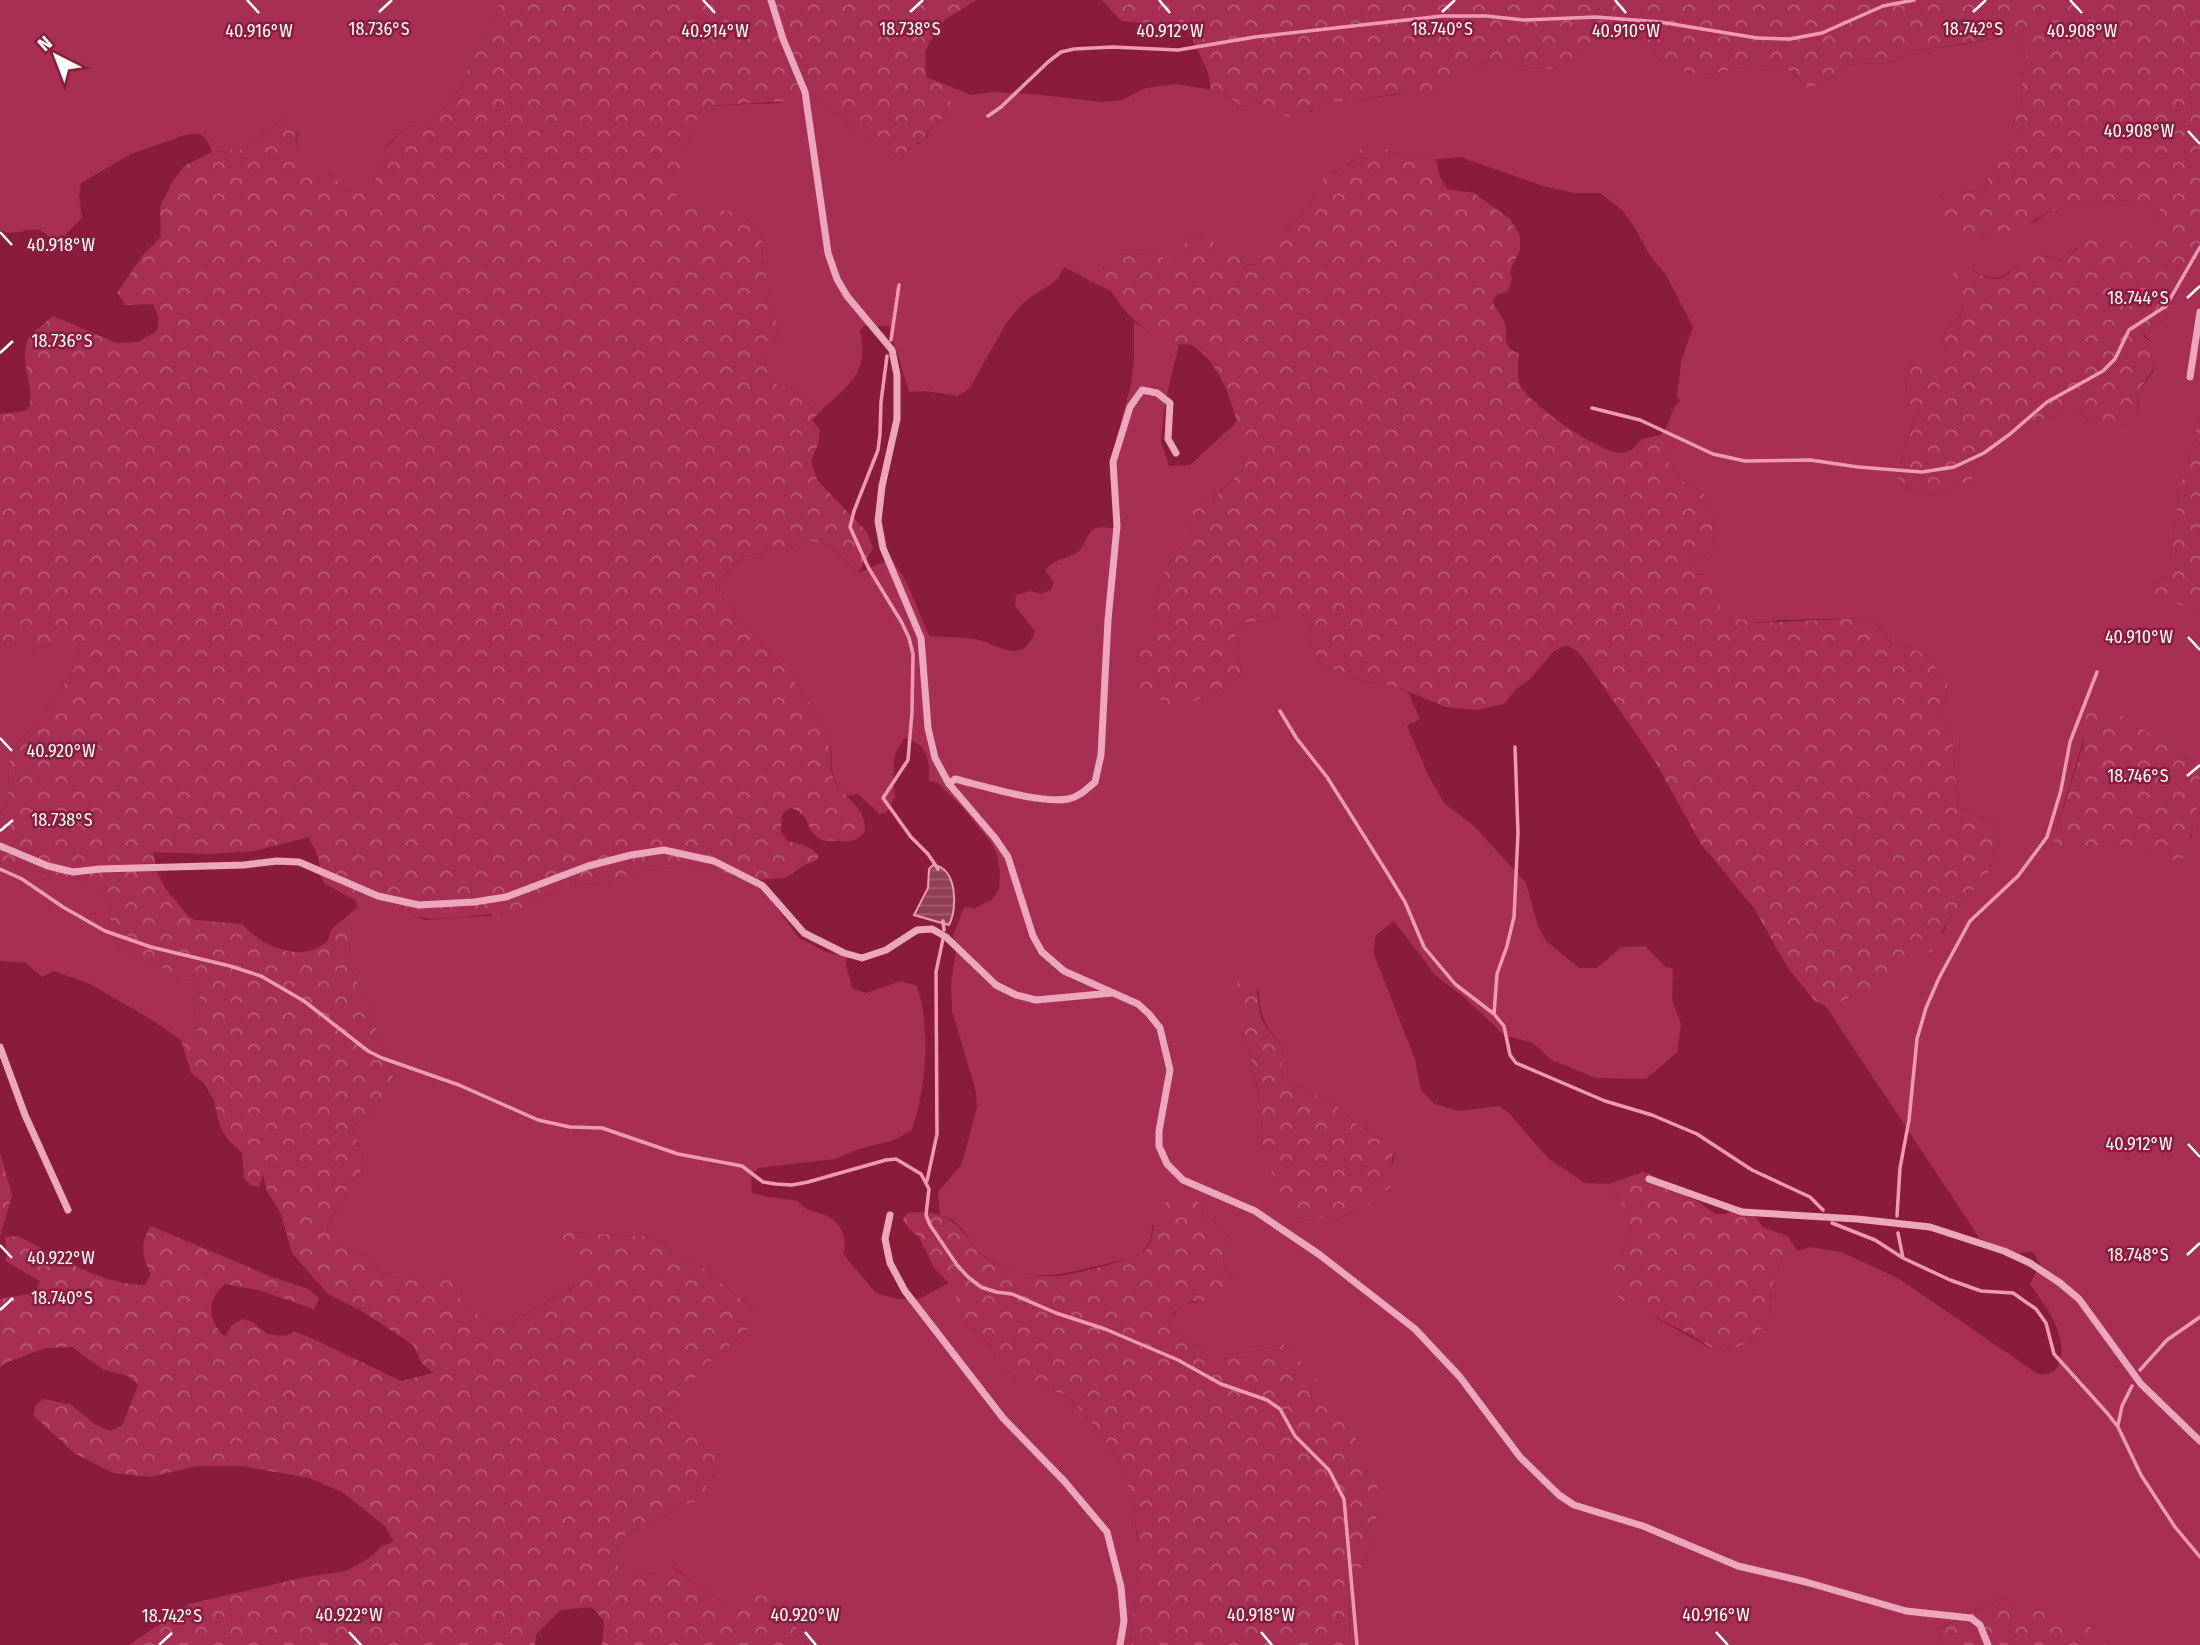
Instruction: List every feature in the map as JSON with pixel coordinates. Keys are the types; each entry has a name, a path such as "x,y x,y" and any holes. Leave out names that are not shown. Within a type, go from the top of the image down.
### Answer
{"street":[{"path":"771,0 783,39 805,92 828,253 837,279 847,296 892,351 897,375 897,419 882,486 878,521 883,548 921,638 928,728 935,758 949,784 1008,857 1033,936 1042,952 1064,971 1143,1009 1163,1034 1170,1070 1159,1131 1161,1155 1184,1180 1255,1211 1320,1255 1415,1329 1460,1377 1520,1457 1568,1501 1582,1509 1643,1526 1738,1566 1806,1582 1906,1611 1971,1618 1983,1629 1988,1645"},
{"path":"2190,377 2200,312"},
{"path":"949,784 955,779 1056,799 1077,796 1095,782 1101,755 1108,620 1117,526 1113,462 1130,407 1142,390 1157,393 1170,403 1168,439 1177,453"},
{"path":"0,846 48,866 73,873 100,869 299,862 378,896 428,905 506,897 588,866 664,850 714,861 763,886 804,933 854,957 869,956 886,950 917,930 933,929 946,937 996,985 1016,995 1036,1000 1112,992"},
{"path":"0,1047 25,1115 68,1210"},
{"path":"1649,1179 1742,1212 1869,1220 1930,1227 2004,1251 2060,1283 2079,1299 2141,1384 2200,1441"},
{"path":"890,1215 885,1239 890,1263 905,1291 1003,1418 1065,1482 1107,1532 1121,1587 1124,1621 1120,1645"}],"green space":[{"path":"0,0 502,0 462,85 450,103 432,120 408,127 386,146 383,166 372,184 359,195 346,189 329,173 310,166 296,147 298,133 289,115 241,150 212,152 204,137 188,134 131,154 81,183 79,195 82,218 63,237 51,239 39,230 15,233 0,230"},
{"path":"502,0 976,0 946,19 925,51 926,77 944,84 944,96 952,103 950,113 932,126 923,142 913,144 905,153 890,154 876,146 798,84 788,101 702,106 687,145 674,206 736,212 746,217 761,234 764,268 778,328 777,339 765,355 768,376 774,383 790,389 818,414 812,420 820,430 811,461 817,480 866,531 873,548 858,573 829,545 811,541 743,557 722,577 719,588 724,602 781,665 818,717 829,742 833,778 863,816 865,832 850,841 822,840 812,832 803,815 791,808 782,813 781,832 787,841 801,844 819,856 816,861 804,865 785,878 756,880 690,865 643,871 612,880 562,888 498,919 490,914 423,918 402,913 374,901 356,901 324,883 319,859 309,837 255,851 210,854 153,852 158,874 165,888 188,916 195,920 242,924 269,945 292,952 315,949 325,943 332,929 345,918 354,933 349,941 350,965 374,1018 394,1085 354,1127 364,1159 360,1173 347,1187 345,1199 327,1227 341,1246 369,1258 381,1272 450,1275 460,1289 461,1302 482,1316 506,1325 574,1287 584,1271 556,1235 573,1232 653,1237 682,1258 698,1263 755,1311 746,1332 689,1383 673,1406 659,1415 656,1423 666,1423 681,1415 719,1453 720,1469 698,1502 679,1504 668,1514 623,1536 614,1558 621,1570 640,1577 672,1567 729,1607 759,1595 780,1601 807,1645 602,1645 604,1621 592,1607 561,1610 536,1634 535,1645 129,1645 189,1604 301,1578 346,1571 371,1557 381,1546 394,1542 385,1526 342,1492 309,1478 241,1466 198,1466 150,1477 113,1473 74,1453 33,1415 36,1405 43,1399 72,1405 94,1424 110,1431 122,1426 138,1385 128,1376 104,1370 72,1347 46,1348 5,1363 0,1368 0,1299 34,1293 40,1281 5,1261 5,1237 18,1236 96,1275 128,1284 145,1285 151,1274 145,1261 144,1244 151,1226 267,1275 308,1289 319,1298 314,1309 258,1290 225,1284 214,1297 211,1310 215,1324 225,1337 231,1326 242,1319 253,1322 267,1334 285,1336 295,1332 307,1336 401,1381 433,1373 421,1362 413,1345 365,1313 328,1294 292,1253 281,1214 267,1191 263,1174 259,1187 252,1186 244,1178 242,1153 227,1139 220,1127 214,1101 204,1083 191,1073 181,1040 191,1040 199,1033 194,1021 200,995 197,979 180,981 140,954 120,948 111,935 107,900 93,883 0,863 0,813 8,800 9,761 16,745 38,722 78,664 80,654 75,645 56,644 21,650 0,643 0,414 25,411 30,407 25,360 27,343 33,332 53,316 117,343 138,342 157,331 159,318 153,304 125,305 117,293 143,255 161,237 160,207 184,166 212,152 241,150 289,115 298,116 296,147 310,165 329,173 346,189 359,194 372,184 383,166 386,147 408,127 432,120 450,103 462,85"},
{"path":"1102,0 2200,0 2200,256 2176,281 2174,299 2163,322 2142,332 2145,338 2164,351 2137,395 2137,424 2115,435 2091,425 2078,410 2032,422 2015,430 1979,461 1971,481 1942,493 1917,492 1897,483 1918,410 1908,402 1906,383 1913,363 1933,369 1941,365 1946,352 1944,335 1964,304 1949,279 1954,272 1965,267 1988,278 2001,278 2028,257 2042,256 2067,262 2078,248 2089,241 2120,236 2139,251 2161,212 2153,202 2087,202 2048,212 2022,228 1957,242 1941,234 1938,201 1947,183 1981,193 1988,184 1988,163 2022,134 2014,125 2020,103 2026,54 2014,34 1913,51 1888,63 1850,65 1819,84 1807,88 1793,72 1757,65 1703,75 1679,70 1660,60 1644,41 1621,32 1602,47 1584,50 1552,69 1491,59 1434,91 1326,103 1289,117 1276,113 1259,101 1242,107 1221,91 1211,90 1208,72 1187,28 1121,21"},
{"path":"1621,32 1644,41 1660,60 1703,75 1757,65 1792,72 1807,88 1819,84 1850,65 1888,63 1913,51 2014,34 2026,54 2020,103 2014,124 2022,134 1981,193 1948,184 1983,237 2035,222 2048,212 2087,202 2153,202 2161,212 2139,252 2076,248 2067,262 2046,256 2029,258 1995,278 1973,270 1960,297 1964,303 1961,311 1944,335 1946,352 1941,366 1934,370 1913,363 1906,383 1908,402 1918,409 1897,483 1907,489 1926,494 1942,493 1971,481 1979,461 2015,430 2032,422 2078,410 2091,425 2138,413 2137,395 2154,370 2157,348 2142,332 2163,322 2174,299 2176,281 2200,256 2200,418 2179,492 2168,575 2153,584 2195,609 2200,608 2200,767 2175,752 2086,731 2053,840 2111,846 2133,845 2150,854 2191,838 2200,776 2200,1645 2106,1645 2093,1629 2084,1623 2019,1615 2006,1596 1939,1628 1940,1645 1349,1645 1350,1592 1372,1542 1334,1406 1321,1384 1283,1344 1239,1354 1216,1353 1205,1350 1168,1327 1174,1314 1182,1306 1208,1301 1233,1280 1224,1261 1229,1242 1224,1229 1204,1219 1199,1203 1152,1226 1146,1248 1137,1256 1063,1273 1032,1275 1016,1272 983,1255 955,1222 940,1215 938,1192 962,1164 977,1107 976,1092 952,1010 951,984 957,945 953,936 964,907 975,908 992,900 999,889 1000,870 997,855 992,844 963,808 938,783 929,781 928,759 922,748 912,740 904,738 895,754 895,797 887,812 880,814 858,794 846,796 834,778 830,745 818,717 781,665 724,602 719,588 722,577 743,557 811,541 829,545 858,573 884,562 890,556 907,583 929,636 975,639 1009,650 1024,648 1035,631 1015,606 1016,595 1031,591 1041,594 1051,590 1054,582 1045,570 1058,560 1079,551 1096,528 1119,529 1114,467 1123,413 1131,385 1134,322 1168,344 1179,344 1165,404 1161,441 1169,466 1190,465 1237,422 1241,435 1243,469 1213,498 1202,501 1190,521 1191,534 1175,554 1155,598 1157,620 1135,658 1174,707 1210,694 1242,674 1235,633 1242,623 1275,618 1299,610 1309,624 1310,644 1321,663 1367,683 1397,687 1408,692 1420,719 1407,726 1428,775 1444,803 1474,826 1526,883 1538,926 1546,941 1579,968 1597,968 1621,947 1645,946 1666,967 1673,968 1672,1000 1681,1024 1677,1052 1646,1079 1596,1078 1551,1060 1530,1042 1504,1035 1465,998 1436,976 1394,921 1376,935 1373,952 1415,1059 1421,1090 1434,1104 1459,1111 1500,1106 1548,1158 1585,1183 1609,1184 1624,1207 1631,1237 1619,1256 1654,1317 1719,1353 1748,1343 1770,1319 1772,1288 1782,1257 1809,1247 1841,1252 1898,1278 2038,1374 2052,1372 2058,1365 2061,1340 2058,1330 2030,1284 2040,1264 2033,1252 2018,1253 1980,1239 1825,1005 1829,1007 1944,932 1947,920 1991,869 1999,835 1992,822 1958,807 1952,734 1941,714 1948,686 1929,657 1892,638 1866,618 1765,622 1740,620 1720,609 1720,588 1703,574 1694,575 1691,571 1693,559 1712,551 1714,518 1707,496 1675,473 1661,435 1680,401 1677,396 1681,362 1693,327 1666,275 1649,254 1622,210 1600,193 1574,193 1543,186 1460,157 1408,159 1383,147 1355,157 1345,169 1333,171 1321,181 1308,207 1271,249 1264,261 1257,264 1244,264 1230,254 1212,253 1212,247 1205,235 1186,238 1184,256 1175,263 1169,262 1156,251 1115,249 1103,267 1112,292 1064,267 1057,280 1024,302 1007,322 969,389 958,396 926,391 909,392 889,326 864,326 860,331 862,359 854,379 818,414 790,389 774,383 768,376 765,355 777,339 778,328 764,268 761,234 746,217 673,207 687,145 702,106 780,103 797,83 876,146 908,151 913,143 919,144 927,137 932,126 950,113 944,96 944,84 971,95 993,92 1033,94 1101,102 1122,100 1146,88 1175,84 1221,91 1242,107 1259,101 1269,107 1311,112 1318,105 1332,102 1404,94 1463,76 1491,59 1552,69 1584,50 1602,46","holes":["1259,990 1265,1022 1284,1049 1281,1067 1283,1079 1331,1102 1360,1127 1399,1146 1386,1183 1374,1199 1360,1209 1332,1221 1323,1218 1296,1222 1263,1145 1260,1102 1247,1040 1242,1032 1242,1003"]},
{"path":"1383,147 1408,159 1436,160 1440,177 1447,189 1474,193 1510,219 1520,235 1520,250 1510,270 1512,280 1507,292 1497,294 1492,302 1505,324 1505,340 1510,349 1519,354 1518,375 1521,387 1552,416 1582,437 1610,451 1627,452 1642,439 1661,435 1675,473 1707,496 1714,518 1712,551 1693,559 1691,571 1694,575 1713,575 1725,581 1721,591 1720,609 1732,617 1756,623 1866,618 1892,638 1929,657 1948,686 1941,714 1952,734 1958,807 1992,822 1999,835 1991,869 1947,920 1936,948 1894,977 1828,1007 1815,1001 1788,968 1754,908 1701,844 1656,763 1587,663 1577,651 1567,645 1554,651 1504,704 1478,710 1446,707 1397,687 1367,683 1321,663 1310,644 1309,624 1299,611 1242,623 1235,633 1242,674 1210,694 1174,708 1140,687 1134,658 1157,620 1155,598 1162,578 1175,554 1191,534 1190,521 1185,516 1202,501 1214,498 1243,469 1242,454 1231,403 1217,371 1195,347 1164,342 1132,318 1111,289 1106,278 1102,254 1115,249 1156,251 1169,262 1175,263 1184,255 1186,238 1205,235 1214,239 1212,253 1231,252 1244,264 1260,263 1305,211 1325,176 1351,164 1355,152"},
{"path":"2200,418 2200,608 2195,609 2151,597 2153,584 2168,575 2179,492"},
{"path":"62,642 75,645 80,654 78,664 38,722 16,745 9,761 8,800 0,813 0,643 31,649"},
{"path":"2088,698 2132,721 2200,767 2195,815 2181,862 2150,854 2132,845 2071,853 2053,840 2083,746"},
{"path":"0,863 93,883 107,900 111,935 120,948 140,954 180,981 197,979 200,995 194,1021 199,1033 191,1040 181,1040 90,984 54,971 42,977 26,963 0,961"},
{"path":"690,865 756,880 799,938 828,953 847,957 846,964 852,988 866,993 901,981 917,986 924,1020 925,1058 921,1096 912,1130 894,1140 859,1149 835,1159 758,1168 751,1178 752,1193 798,1201 808,1209 832,1220 844,1237 843,1254 876,1293 897,1299 919,1299 949,1283 968,1326 978,1332 992,1348 996,1361 1033,1388 1066,1394 1100,1434 1117,1458 1133,1504 1137,1574 1131,1645 807,1645 792,1619 729,1607 673,1567 640,1577 621,1570 614,1558 623,1536 668,1514 679,1504 697,1502 720,1469 666,1423 656,1424 659,1415 673,1406 688,1383 746,1332 754,1310 698,1263 682,1258 653,1237 573,1232 570,1253 585,1270 575,1286 506,1325 482,1316 461,1302 460,1289 450,1276 381,1272 369,1258 336,1242 327,1228 345,1199 347,1187 360,1173 364,1159 354,1127 386,1096 392,1073 379,1042 374,1018 350,965 349,941 354,933 345,918 357,908 356,901 365,898 375,900 402,913 426,920 513,914 533,901 562,888 612,880 643,871"},
{"path":"1251,978 1263,1022 1284,1049 1281,1067 1283,1079 1331,1102 1360,1127 1400,1146 1392,1157 1391,1186 1364,1208 1332,1221 1323,1218 1296,1222 1285,1212 1263,1145 1260,1102 1247,1040 1242,1032 1242,1003 1236,986 1240,979"},
{"path":"0,1153 12,1195 0,1237"},
{"path":"1643,1172 1699,1202 1715,1214 1726,1214 1734,1208 1743,1207 1752,1213 1763,1227 1787,1236 1798,1251 1782,1257 1772,1288 1770,1319 1748,1343 1719,1353 1691,1335 1621,1300 1608,1284 1619,1256 1631,1237 1624,1207 1609,1184"},
{"path":"1191,1197 1199,1203 1204,1219 1224,1229 1229,1242 1224,1261 1233,1280 1231,1294 1208,1301 1191,1301 1174,1312 1168,1327 1205,1350 1216,1352 1251,1352 1283,1344 1322,1384 1355,1436 1378,1488 1372,1542 1350,1592 1349,1645 1131,1645 1137,1574 1136,1527 1133,1504 1117,1458 1066,1394 1033,1388 1007,1375 996,1361 992,1348 978,1332 968,1326 950,1284 934,1268 919,1237 909,1229 903,1219 908,1213 942,1216 962,1230 982,1255 999,1265 1028,1274 1058,1276 1104,1266 1140,1254 1149,1245 1158,1210 1163,1204 1172,1199"},
{"path":"2006,1596 2019,1614 2035,1609 2084,1623 2093,1629 2106,1645 1940,1645 1939,1629"}],"shaded area":[{"path":"933,865 941,867 951,880 954,909 949,925 914,915 928,888 929,869"}],"waterway":[{"path":"988,116 1048,62 1061,52 1074,49 1113,47 1178,50 1255,37 1442,16 1486,16 1524,20 1596,17 1660,22 1757,38 1790,39 1822,33 1883,6 1914,0"},
{"path":"1592,408 1640,420 1713,454 1745,461 1810,460 1922,472 1954,467 1984,453 2047,402 2103,371 2115,359 2129,330 2166,306 2200,247"},
{"path":"891,340 899,285"},
{"path":"887,356 878,450 850,527 868,567 902,623 913,654 908,760 883,798 938,869"},
{"path":"1897,1216 1900,1168 1909,1120 1917,1039 1926,1008 1970,921 2018,876 2047,837 2061,790 2070,742 2097,672"},
{"path":"1280,711 1297,739 1327,777 1388,874 1405,902 1424,947 1455,984 1494,1014 1504,1026 1510,1055 1516,1063 1605,1101 1652,1115 1697,1134 1752,1170 1810,1197 1823,1210"},
{"path":"1494,1014 1497,974 1514,917 1518,833 1515,747"},
{"path":"0,869 22,879 105,931 151,947 261,976 304,1001 368,1051 459,1085 538,1120 570,1127 602,1128 678,1154 742,1166 763,1182 776,1184 808,1182 896,1159 921,1174 929,1189 926,1215 930,1225 957,1265 981,1287 1012,1294 1056,1313 1105,1329 1178,1360 1221,1384 1267,1400 1280,1409 1295,1436 1329,1470 1344,1499 1357,1645"},
{"path":"943,921 944,930"},
{"path":"927,1181 937,1134 936,972 943,939"},
{"path":"1832,1223 1875,1240 1903,1258 1950,1280 1981,1291 2013,1293 2036,1309 2046,1323 2054,1354 2118,1427 2141,1475 2175,1527 2200,1557"},
{"path":"1898,1233 1903,1258"},
{"path":"2140,1370 2167,1340 2200,1317"},
{"path":"2118,1425 2122,1406 2132,1386"}]}
